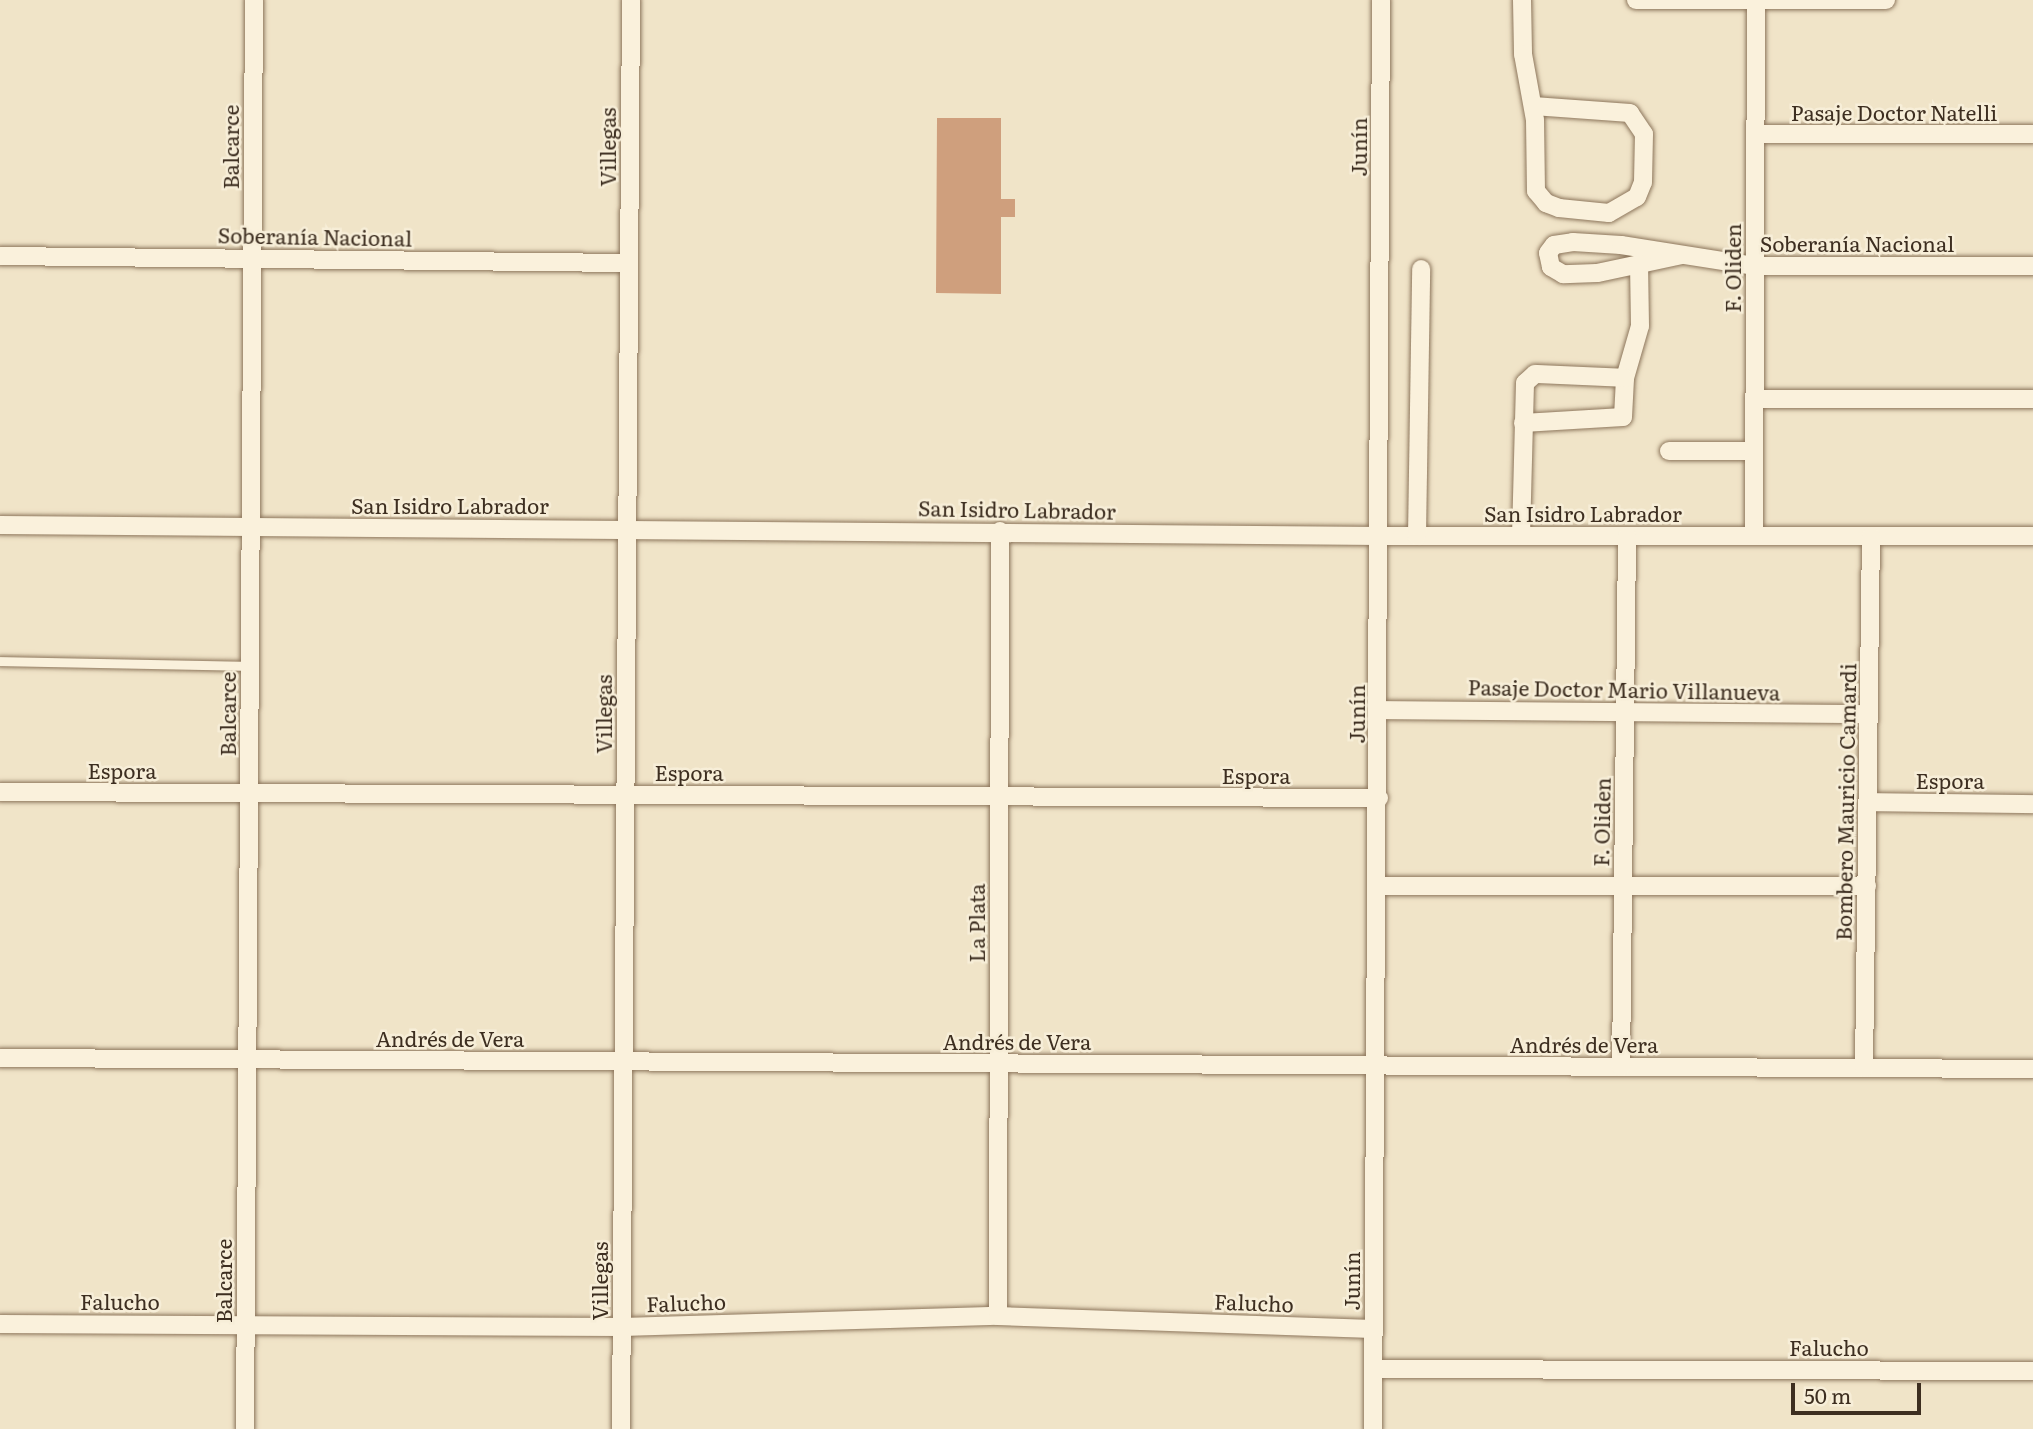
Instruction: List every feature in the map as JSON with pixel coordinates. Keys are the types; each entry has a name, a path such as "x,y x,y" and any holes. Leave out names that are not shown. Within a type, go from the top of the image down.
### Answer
{"street":[{"name":"Balcarce","path":"245,1429 254,0"},
{"name":"Villegas","path":"621,1429 631,0"},
{"name":"Junín","path":"1373,1429 1379,798 1381,0"},
{"path":"1522,0 1523,54 1533,106 1532,180 1546,203 1609,213 1637,197 1643,182 1643,134 1630,113 1533,106"},
{"path":"1636,0 1886,0"},
{"name":"F. Oliden","path":"1754,536 1756,1"},
{"name":"Pasaje Doctor Natelli","path":"1756,135 2033,134"},
{"name":"Soberanía Nacional","path":"1682,255 1639,264 1563,274 1550,267 1548,253 1554,245 1573,242 1682,255 1755,266 2033,266"},
{"name":"Soberanía Nacional","path":"0,256 629,262"},
{"path":"1523,423 1617,421 1626,409 1625,378 1640,326 1639,264"},
{"path":"1417,536 1421,269"},
{"path":"1521,536 1525,383 1535,374 1625,378"},
{"path":"1755,399 2033,399"},
{"path":"1669,451 1755,452"},
{"name":"San Isidro Labrador","path":"0,525 1380,536 2033,536"},
{"name":"La Plata","path":"998,1316 1000,531"},
{"name":"F. Oliden","path":"1621,1067 1628,536"},
{"name":"Bombero Mauricio Camardi","path":"1864,1068 1871,536"},
{"name":"Pasaje Doctor Mario Villanueva","path":"1379,709 1869,714"},
{"name":"Espora","path":"0,792 1379,798"},
{"name":"Espora","path":"1868,802 2033,803"},
{"path":"1378,886 1867,886"},
{"name":"Andrés de Vera","path":"0,1058 2033,1069"},
{"name":"Falucho","path":"0,1324 622,1327 998,1316 1373,1329"},
{"name":"Falucho","path":"1373,1369 2033,1370"}],"lane":[{"path":"0,661 250,666"}],"building":[{"path":"937,118 1001,118 1001,199 1015,199 1015,217 1001,217 1001,294 936,293"}]}
